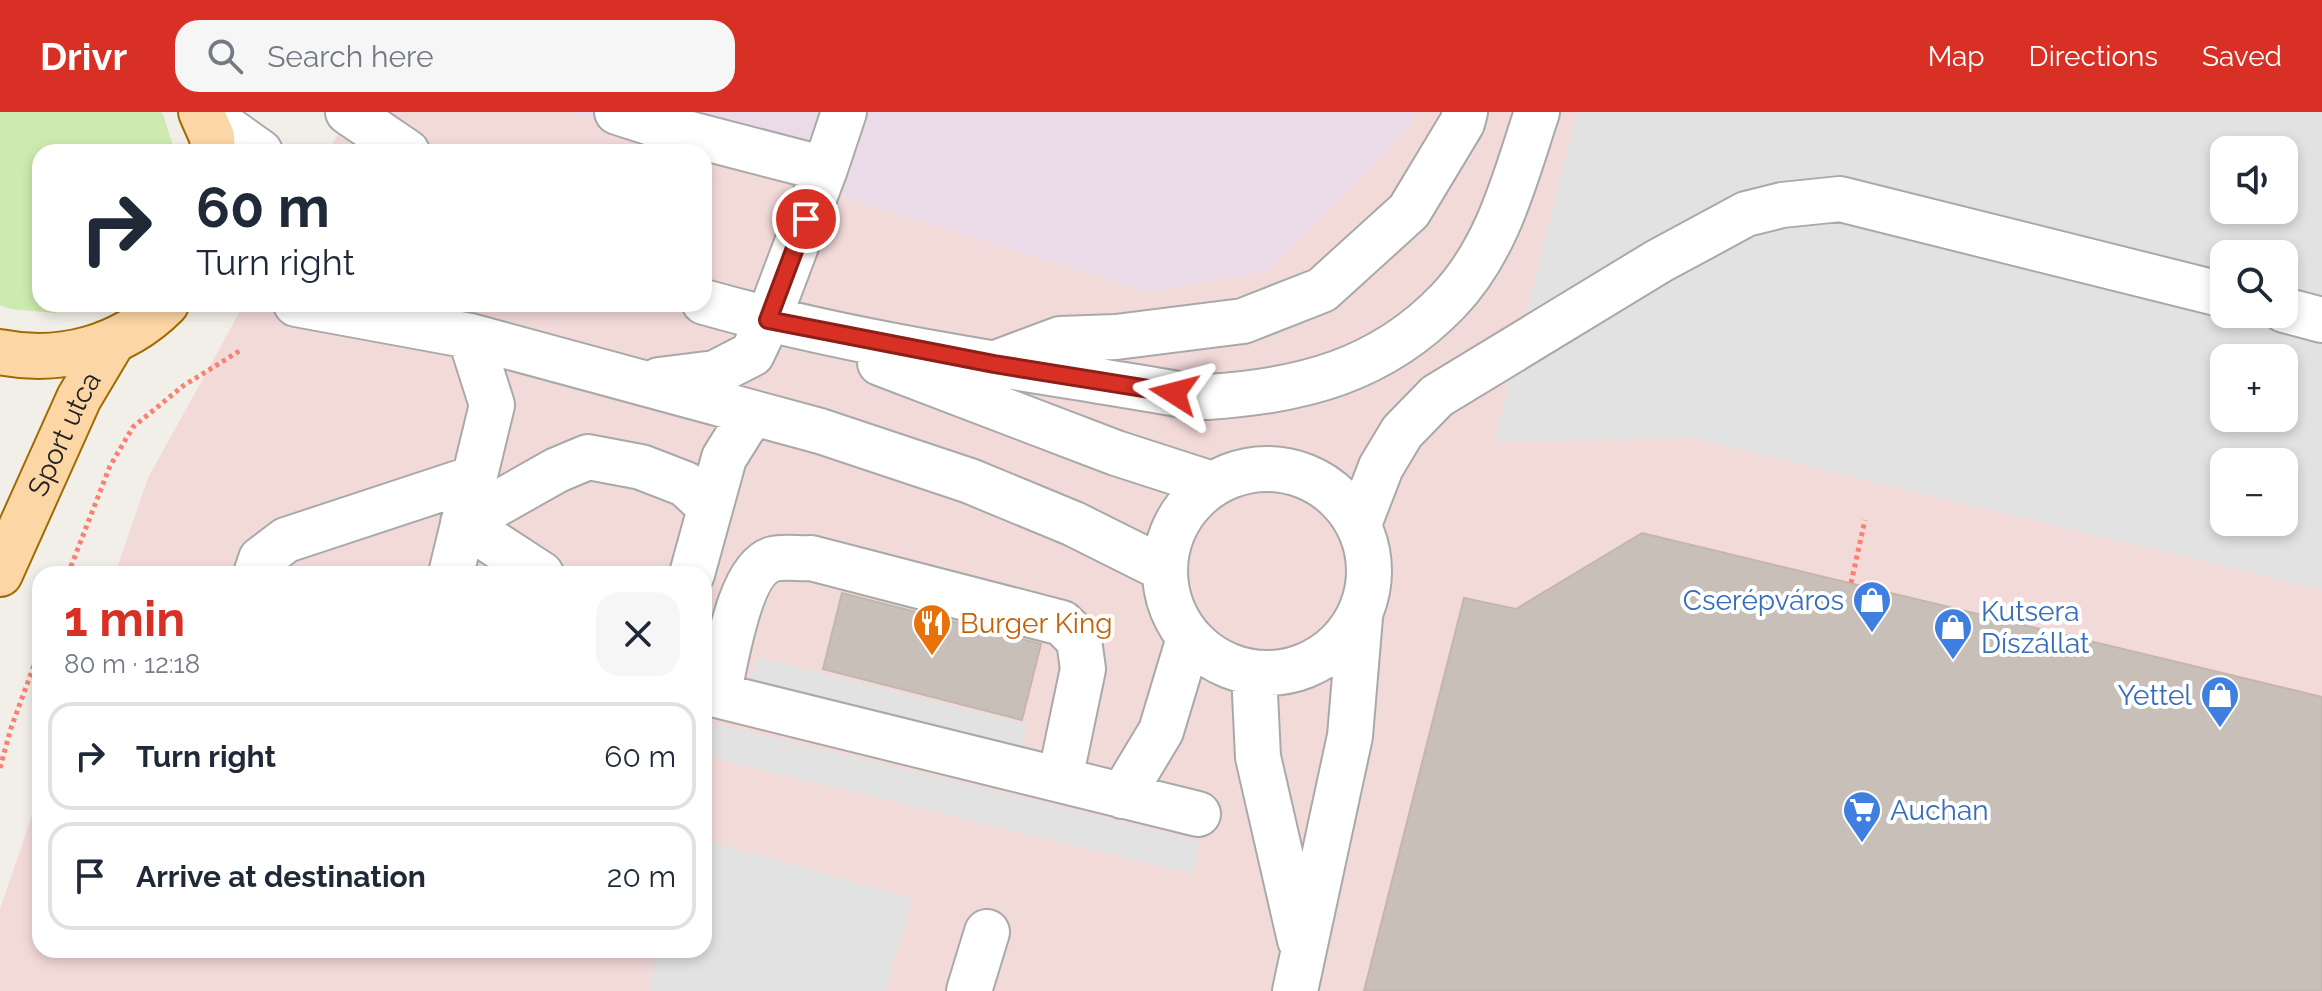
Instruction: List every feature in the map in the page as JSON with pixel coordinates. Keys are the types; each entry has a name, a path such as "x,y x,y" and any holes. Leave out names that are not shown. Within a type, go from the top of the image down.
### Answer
{"main road":[{"path":"202,112 212,144"},
{"path":"0,352 53,356 84,351 135,330 156,312"},
{"name":"Sport utca","path":"0,574 79,398 113,341"}],"street":[{"path":"202,112 248,144"},
{"path":"348,112 395,144"},
{"path":"617,112 669,120 825,169"},
{"path":"634,382 715,373 752,354 768,320 844,112"},
{"path":"994,364 1060,339 1116,337 1243,321 1322,290 1409,211 1462,123 1465,112"},
{"path":"712,304 768,320 994,364 1204,398 1274,390 1325,379 1374,358 1420,328 1449,300 1479,262 1500,221 1537,112"},
{"path":"1359,524 1381,467 1402,432 1437,396 1659,261 1746,214 1782,205 1840,199 2210,292"},
{"path":"340,312 470,336 820,431 970,481 1074,524 1164,569"},
{"path":"2298,314 2322,320"},
{"path":"768,320 1116,453 1212,484"},
{"path":"453,566 492,405 470,336"},
{"path":"694,566 724,458 752,413"},
{"path":"463,523 557,470 588,457 641,467 685,484 710,507"},
{"path":"1299,972 1350,736 1360,617 1370,574 1368,552 1359,524 1343,501 1321,483 1294,472 1266,468 1237,473 1212,484 1192,501 1178,520 1168,544 1164,569 1167,594 1175,617 1189,638 1208,655 1230,667 1254,673 1286,672 1316,662 1341,643 1360,617"},
{"path":"259,566 261,559 286,540 474,478"},
{"path":"463,523 529,566"},
{"path":"712,691 742,594 756,570 773,559 811,558 1062,623 1079,640 1083,669 1060,779"},
{"path":"1122,796 1161,731 1189,638"},
{"path":"1254,673 1258,757 1299,972"},
{"path":"712,694 1198,814"},
{"path":"969,991 987,932"}],"path":[{"path":"71,566 110,466 133,427 183,386 241,350"},
{"path":"1851,583 1865,520"},
{"path":"0,768 32,671"}],"shaded area":[{"path":"350,112 567,112 671,144 332,144"},
{"path":"567,112 1415,112 1410,127 1268,271 1150,292 712,157 712,144 671,144"},
{"path":"1415,112 2322,112 2322,991 0,991 0,909 32,815 32,958 712,958 712,566 118,566 148,478 240,312 712,312 712,156 1268,271 1410,127"},
{"path":"1577,112 2322,112 2322,590 1692,438 1494,442"},
{"path":"757,657 1027,724 1021,754 750,687"},
{"path":"712,723 1200,841 1192,874 712,758"},
{"path":"712,842 913,899 885,991 648,991 657,958 712,958"}],"green space":[{"path":"0,112 161,112 172,144 32,144 32,311 0,305"}],"building":[{"name":"Auchan","path":"1642,533 2322,697 2322,991 1364,991 1464,598 1516,609"},
{"name":"Burger King","path":"842,593 1041,644 1022,720 823,669"}],"place":[{"name":"Cserépváros","path":"1872,634"},
{"name":"Burger King","path":"932,657"},
{"name":"Kutsera Díszállat","path":"1953,661"},
{"name":"Yettel","path":"2220,729"},
{"name":"Auchan","path":"1862,844"}],"route":[{"path":"806,219 768,320 994,364 1174,393"}]}
